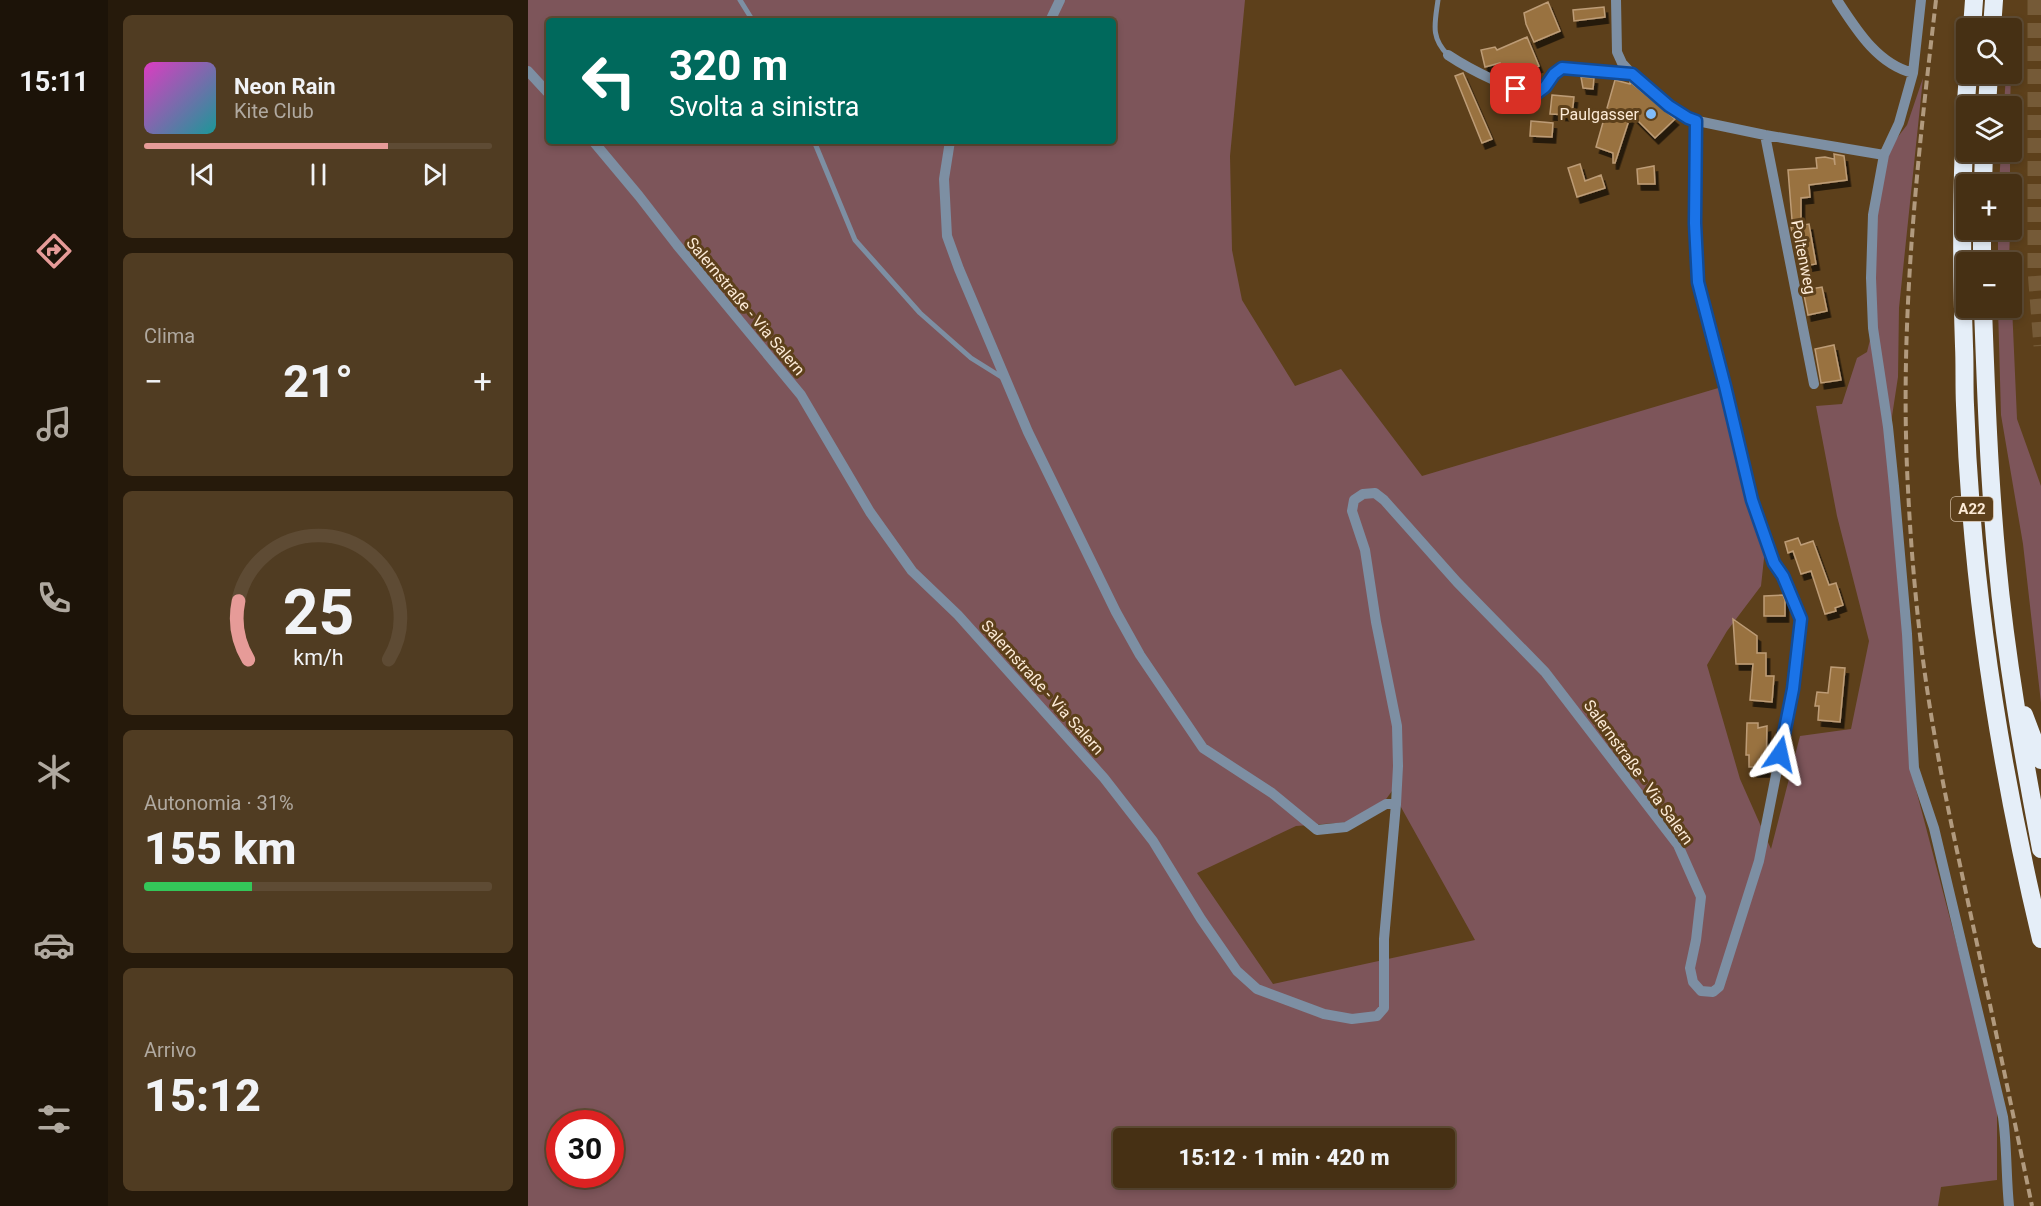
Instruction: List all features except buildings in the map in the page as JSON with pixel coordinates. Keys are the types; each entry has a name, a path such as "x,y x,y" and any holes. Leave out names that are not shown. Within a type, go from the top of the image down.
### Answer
{"highway":[{"path":"1973,18 1974,0"},
{"path":"1993,18 1994,0"},
{"name":"A22","path":"1968,84 1962,285 1965,404 1972,512 1983,615 2003,749 2014,815 2041,939"},
{"name":"A22","path":"1983,318 1997,562 2023,754 2041,849"},
{"path":"2012,682 2041,760"}],"street":[{"path":"1051,18 1060,0"},
{"path":"1616,0 1617,52 1622,63 1669,106 1688,118 1765,135 1884,155"},
{"path":"1837,0 1879,55 1901,70 1912,73"},
{"path":"1921,0 1912,73 1899,123 1884,155 1873,215 1871,278 1873,328 1888,427 1894,486 1909,651 1914,768 1934,828 2002,1117 2006,1138 2006,1182 2009,1206"},
{"path":"1604,71 1617,52"},
{"path":"1448,55 1502,84 1530,93 1537,93 1541,90 1562,68 1632,74"},
{"path":"528,71 546,91"},
{"name":"Salernstraße - Via Salern","path":"596,144 801,395 870,512 912,571 958,615 1104,778 1153,841 1201,919 1237,971 1257,989 1324,1014 1352,1019 1377,1016 1384,1008 1384,939 1398,766 1396,726 1365,550 1352,512 1354,500 1363,494 1375,493 1384,500 1457,582 1545,672 1678,845 1701,897 1690,968 1693,982 1701,991 1713,992 1719,987 1759,861 1793,689 1801,619 1783,576 1774,563 1752,500 1698,282 1695,223 1696,121"},
{"name":"Poltenweg","path":"1765,135 1814,384"},
{"path":"950,144 944,179 947,236 959,269 1028,432 1116,612 1140,655 1203,748 1272,793 1317,830 1346,827 1386,804 1396,804"}],"lane":[{"path":"740,0 751,18"},
{"path":"1438,0 1434,27 1436,40 1448,55"},
{"path":"815,144 855,240 920,314 971,358 1006,380"}],"shaded area":[{"path":"528,0 1245,0 1230,156 1232,250 1242,300 1295,386 1341,369 1422,476 1725,386 1766,540 1761,586 1727,631 1707,665 1740,779 1771,849 1800,736 1851,729 1869,641 1837,516 1816,406 1842,404 1857,358 1867,352 1873,328 1871,278 1884,155 1907,125 1923,78 1899,308 1898,377 1887,449 1906,648 1909,763 1997,1097 1997,1180 1941,1187 1938,1206 528,1206","holes":["1392,791 1475,940 1273,984 1197,873 1296,826 1350,822 1381,806"]},
{"path":"2005,84 2011,84 2010,96 2005,96"},
{"path":"2000,162 2010,162 2010,174 2000,174"},
{"path":"1998,240 2010,240 2009,252 1998,252"},
{"path":"1998,318 2013,318 2017,419 2041,486 2041,703 2023,544 2001,415"}],"tunnel":[{"path":"2035,0 2035,271 2041,346"}],"railway":[{"path":"1936,0 1916,183 1908,305 1906,427 1912,550 1917,611 1938,757 2032,1206"}],"place":[{"name":"Paulgasser","path":"1651,114"}],"route":[{"path":"1516,89 1537,93 1545,87 1557,70 1568,67 1632,74 1669,106 1696,121 1695,223 1698,282 1752,500 1774,563 1783,576 1801,619 1793,689 1780,754"}]}
